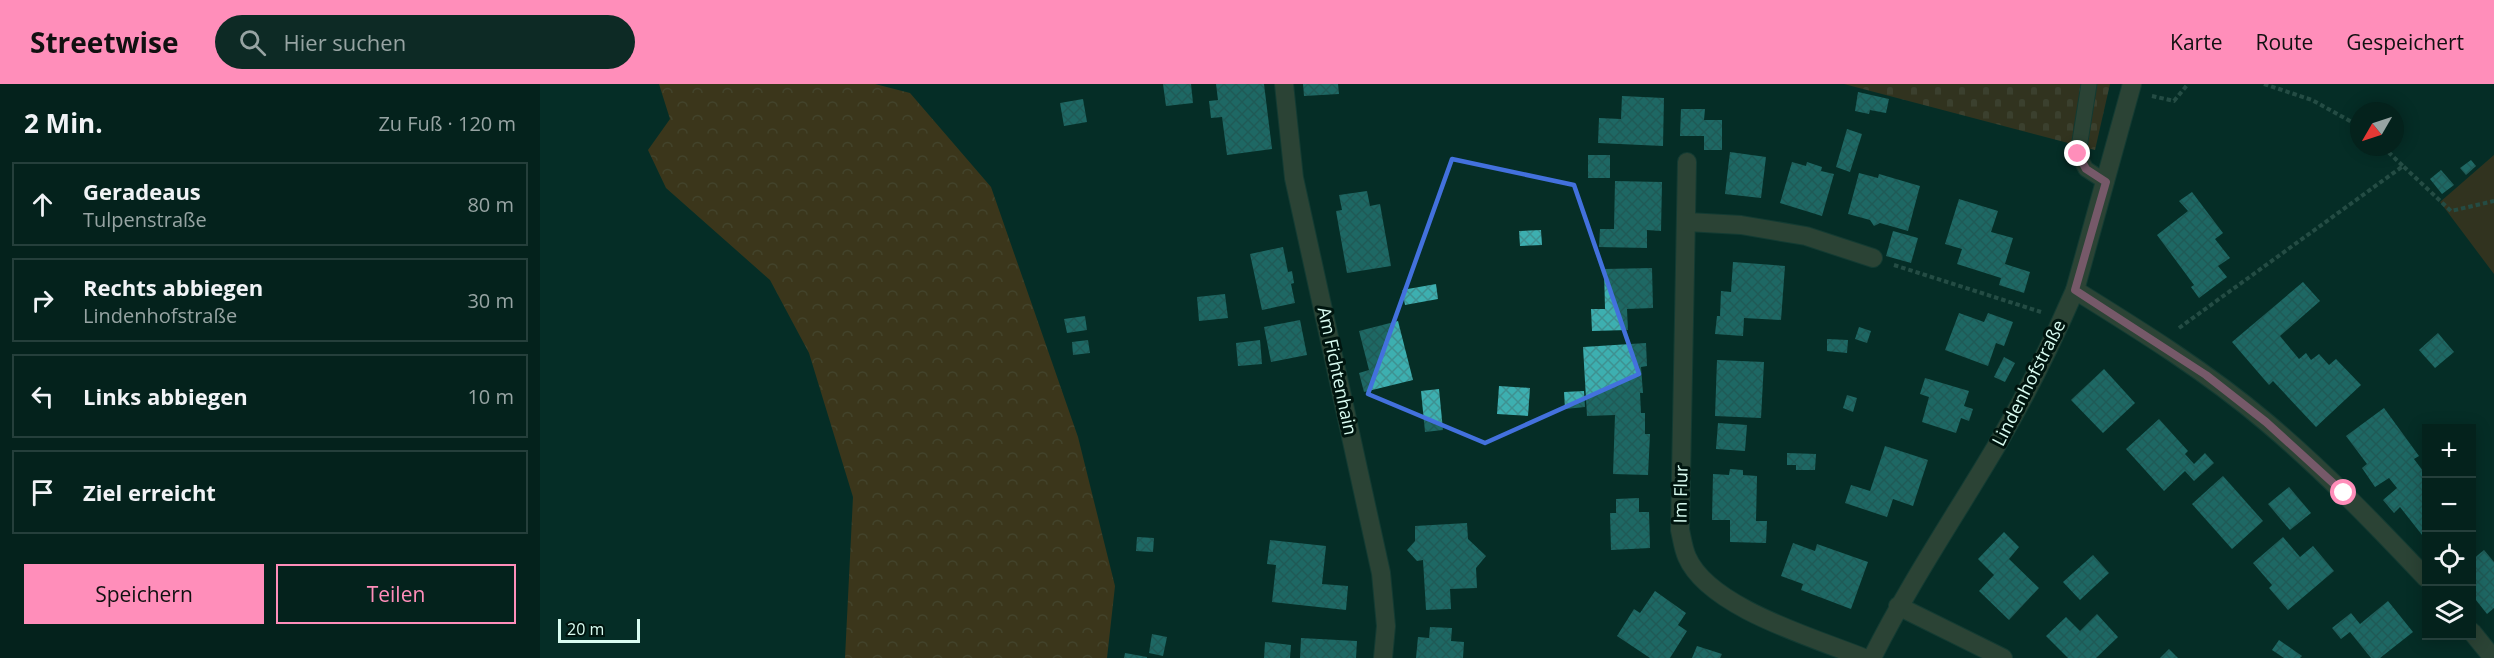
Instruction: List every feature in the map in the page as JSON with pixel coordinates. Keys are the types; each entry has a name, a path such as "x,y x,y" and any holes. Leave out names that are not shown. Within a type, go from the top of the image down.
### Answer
{"street":[{"name":"Am Fichtenhain","path":"1284,84 1294,178 1381,573 1386,626 1383,658"},
{"name":"Lindenhofstraße","path":"1872,658 1898,606 1997,445 2063,318 2075,290 2131,87"},
{"name":"Im Flur","path":"1688,162 1680,530 1687,557 1701,577 1721,596 1762,617 1864,658"},
{"path":"1687,222 1741,225 1806,236 1874,258"},
{"path":"2075,290 2206,375 2266,422 2344,493 2422,573"},
{"path":"1898,606 2003,658"},
{"path":"2476,637 2493,658"}],"lane":[{"path":"2089,84 2078,154 2086,169 2106,182"}],"path":[{"path":"2131,87 2174,101 2188,84"},
{"path":"2264,84 2312,100 2350,121"},
{"path":"2392,156 2451,210 2494,201"},
{"path":"2159,343 2403,166"},
{"path":"1874,258 2063,318"}],"highlighted area":[{"path":"1452,159 1574,185 1639,374 1485,443 1368,394"}],"green space":[{"path":"659,84 875,84 910,93 991,187 1078,437 1115,586 1107,658 845,658 853,497 809,353 770,280 666,188 648,150 670,119"},
{"path":"1844,84 2110,84 2095,150"},
{"path":"2494,155 2494,274 2440,202"}],"building":[{"path":"1163,84 1191,84 1193,103 1166,106"},
{"path":"1216,84 1264,84 1272,149 1227,155 1222,117 1211,118 1209,101 1218,100"},
{"path":"1303,84 1338,84 1339,94 1304,96"},
{"path":"1858,92 1889,99 1886,113 1870,110 1869,114 1855,111"},
{"path":"1622,96 1664,98 1663,146 1598,143 1599,118 1621,119"},
{"path":"1083,99 1087,122 1064,126 1060,103"},
{"path":"1681,109 1705,109 1704,120 1722,120 1722,150 1704,150 1704,136 1680,136"},
{"path":"1847,129 1862,134 1850,172 1836,167"},
{"path":"1730,152 1766,157 1761,198 1725,194"},
{"path":"1588,155 1610,155 1610,178 1588,178"},
{"path":"2471,160 2476,166 2466,175 2460,168"},
{"path":"1792,162 1806,166 1807,162 1822,167 1821,171 1834,174 1822,216 1780,203"},
{"path":"2441,170 2454,185 2442,194 2430,179"},
{"path":"1859,173 1878,178 1879,174 1920,186 1908,231 1880,223 1874,226 1870,220 1848,214"},
{"path":"1615,181 1662,182 1661,231 1647,230 1647,248 1599,247 1600,229 1614,229"},
{"path":"1367,191 1370,206 1380,204 1391,266 1347,273 1336,211 1342,210 1339,195"},
{"path":"2192,192 2223,233 2215,239 2230,258 2218,266 2227,277 2199,298 2191,287 2194,285 2157,235 2188,211 2179,201"},
{"path":"1959,199 1998,211 1991,232 2013,238 2005,264 2030,272 2024,293 1999,285 2001,278 1957,264 1962,249 1945,244"},
{"path":"1541,230 1542,245 1520,246 1519,231"},
{"path":"1893,231 1918,238 1911,263 1886,256"},
{"path":"1283,247 1288,272 1292,271 1294,283 1291,284 1295,303 1262,310 1250,254"},
{"path":"1733,262 1785,266 1781,320 1744,318 1743,336 1715,334 1717,316 1720,316 1721,291 1731,292"},
{"path":"1652,268 1653,308 1627,309 1628,330 1592,331 1591,309 1605,309 1604,269"},
{"path":"2303,282 2320,301 2280,336 2299,359 2306,353 2311,360 2319,354 2329,365 2336,359 2361,385 2316,427 2273,381 2269,385 2232,342"},
{"path":"1436,284 1438,299 1405,305 1402,290"},
{"path":"1225,294 1228,318 1199,321 1197,297"},
{"path":"1959,313 1984,322 1988,313 2013,322 2004,346 1996,343 1988,366 1945,350"},
{"path":"1085,316 1087,330 1067,333 1064,319"},
{"path":"1300,320 1307,355 1271,362 1264,327"},
{"path":"1398,321 1413,380 1364,392 1359,373 1369,370 1359,331"},
{"path":"1859,327 1871,331 1867,343 1855,339"},
{"path":"2438,333 2454,352 2435,368 2419,350"},
{"path":"1827,339 1848,340 1847,353 1827,351"},
{"path":"1088,340 1090,353 1073,355 1072,342"},
{"path":"1260,340 1262,364 1238,366 1236,343"},
{"path":"1646,343 1647,366 1641,367 1643,393 1640,393 1641,413 1645,413 1645,434 1650,434 1648,475 1613,474 1615,415 1587,416 1583,347"},
{"path":"2004,357 2015,363 2005,382 1994,377"},
{"path":"1717,360 1764,362 1761,418 1715,416"},
{"path":"2104,369 2135,403 2103,433 2071,400"},
{"path":"1925,378 1969,391 1964,406 1973,409 1969,421 1961,418 1956,433 1922,422 1929,397 1920,394"},
{"path":"1499,386 1530,388 1528,416 1497,414"},
{"path":"1439,389 1443,430 1425,432 1421,391"},
{"path":"1584,391 1585,407 1565,409 1564,392"},
{"path":"1847,395 1857,398 1853,412 1843,408"},
{"path":"2384,408 2419,456 2414,459 2422,470 2422,535 2400,507 2394,513 2383,500 2397,488 2389,478 2375,487 2362,468 2367,464 2346,436"},
{"path":"2159,419 2188,451 2185,454 2194,464 2205,453 2214,463 2194,481 2185,471 2164,491 2126,449"},
{"path":"1718,423 1747,425 1745,451 1716,449"},
{"path":"1885,446 1928,460 1913,506 1893,499 1887,517 1845,503 1851,485 1870,491"},
{"path":"1787,453 1816,454 1815,470 1796,470 1796,465 1787,465"},
{"path":"1730,469 1743,470 1743,475 1757,476 1756,521 1767,521 1766,543 1730,542 1730,520 1712,520 1713,474 1729,475"},
{"path":"2223,476 2263,521 2232,549 2192,504"},
{"path":"2289,487 2311,513 2290,530 2268,504"},
{"path":"1639,498 1639,512 1649,512 1650,548 1611,550 1610,513 1616,513 1616,499"},
{"path":"1467,523 1468,539 1486,556 1476,568 1477,588 1450,589 1451,609 1426,610 1423,560 1417,561 1407,550 1415,541 1415,526"},
{"path":"2004,532 2019,547 2009,559 2039,588 2009,620 1979,591 1994,575 1978,559"},
{"path":"1137,537 1154,538 1153,552 1136,551"},
{"path":"2283,537 2300,557 2313,546 2334,571 2288,610 2269,588 2272,585 2253,563"},
{"path":"1270,540 1326,546 1322,584 1348,586 1346,610 1272,602 1276,565 1267,564"},
{"path":"1793,543 1815,551 1817,544 1868,562 1851,609 1801,590 1803,584 1781,576"},
{"path":"2484,550 2494,562 2494,608 2487,614 2476,600 2476,557"},
{"path":"2093,555 2109,573 2080,600 2063,582"},
{"path":"1655,591 1686,613 1678,625 1687,631 1670,658 1650,658 1617,636 1634,609 1640,613"},
{"path":"2388,601 2413,632 2380,658 2371,658 2350,632 2341,639 2332,628 2351,613 2360,624"},
{"path":"2097,614 2118,637 2096,658 2068,658 2046,636 2066,617 2080,631"},
{"path":"1430,627 1452,628 1451,641 1464,642 1463,658 1416,658 1418,637 1429,638"},
{"path":"1152,634 1167,637 1163,656 1149,653"},
{"path":"1301,638 1357,641 1356,658 1300,658"},
{"path":"2279,640 2302,656 2284,658 2272,650"},
{"path":"1265,642 1291,645 1290,658 1264,658"},
{"path":"1697,646 1722,654 1720,658 1692,658"},
{"path":"2169,649 2178,658 2160,658"},
{"path":"1125,653 1147,657 1147,658 1124,658"}],"route":[{"path":"2078,154 2086,169 2106,182 2075,290 2206,375 2266,422 2344,493"}]}
